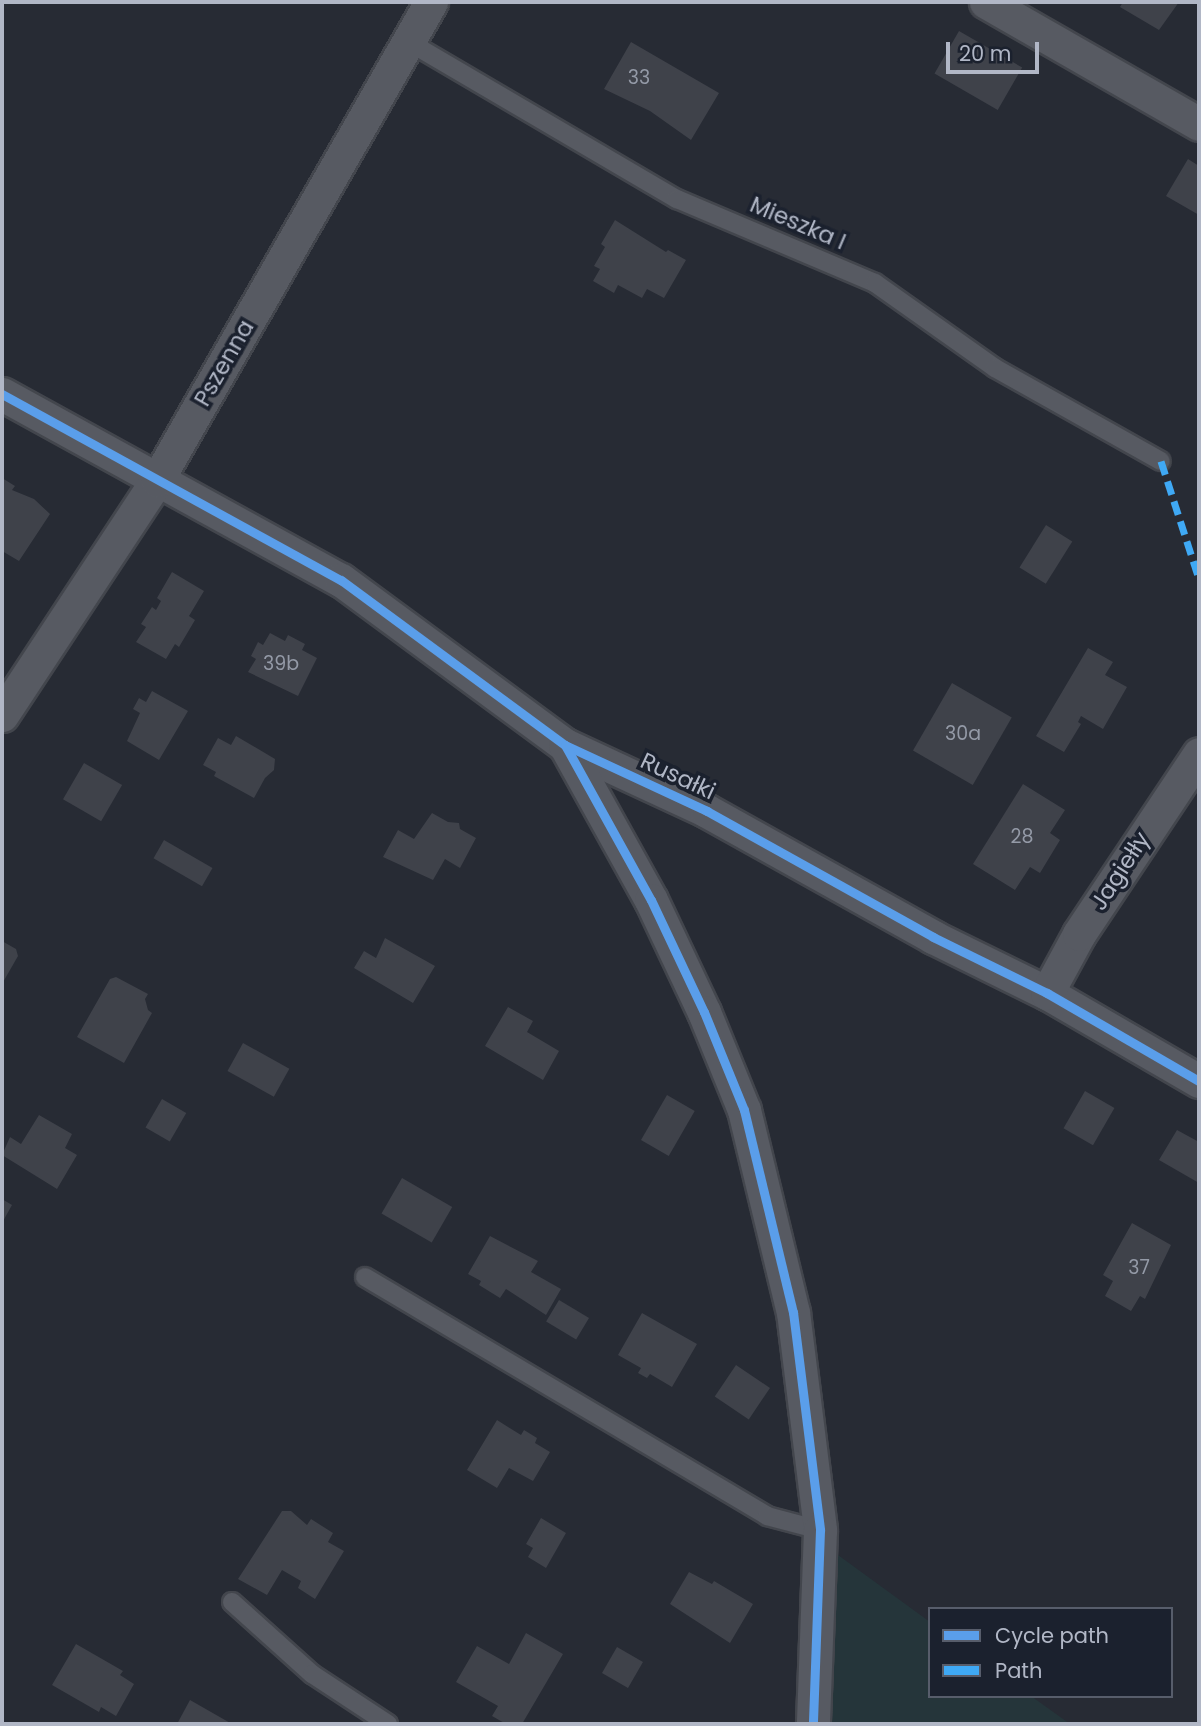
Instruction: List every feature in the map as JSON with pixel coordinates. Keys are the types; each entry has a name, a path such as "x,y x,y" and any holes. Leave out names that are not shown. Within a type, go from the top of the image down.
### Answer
{"street":[{"name":"Pszenna","path":"2,715 157,480 431,2"},
{"path":"986,2 1199,124"},
{"name":"Rusałki","path":"2,394 341,580 565,745 708,811 933,937 1047,993 1199,1082"},
{"path":"565,745 651,900 704,1012 744,1110 793,1312 820,1530 813,1724"},
{"name":"Jagiełły","path":"1047,993 1079,934 1199,754"}],"lane":[{"name":"Mieszka I","path":"409,43 677,199 875,283 995,368 1161,461"},
{"path":"365,1278 767,1516 820,1530"},
{"path":"232,1602 312,1674 388,1724"}],"shaded area":[{"path":"838,1555 928,1621 928,1698 1034,1698 1070,1724 830,1724"}],"building":[{"path":"1123,2 1179,2 1159,30 1120,7"},
{"path":"959,31 1022,67 998,110 934,73"},
{"path":"631,42 719,93 691,140 650,111 604,89"},
{"path":"1188,159 1199,166 1199,215 1166,196"},
{"path":"615,220 666,252 668,250 686,260 664,298 647,289 642,298 618,285 614,293 593,281 600,269 594,266 605,247 601,244"},
{"path":"2,478 15,486 12,490 34,499 50,514 19,561 2,551"},
{"path":"1046,525 1072,541 1046,584 1020,567"},
{"path":"172,572 204,591 189,616 195,620 179,647 175,644 166,659 136,642 146,627 141,624 152,607 156,610 161,601 157,598"},
{"path":"270,633 285,641 288,635 305,644 302,650 317,658 298,696 248,672 256,659 251,656 258,642 263,645"},
{"path":"1088,648 1113,662 1105,675 1127,687 1103,729 1081,716 1078,722 1081,724 1064,752 1036,736"},
{"path":"952,683 1012,718 973,785 913,751"},
{"path":"152,691 188,711 159,760 127,741 140,713 133,709 139,698 146,702"},
{"path":"236,736 275,759 274,770 265,778 254,798 214,776 216,772 203,765 218,738 231,745"},
{"path":"84,763 122,785 101,821 63,799"},
{"path":"1023,784 1065,810 1050,833 1060,840 1040,873 1030,867 1015,890 973,864"},
{"path":"432,813 448,822 459,823 460,829 476,838 460,868 445,859 433,880 383,857 398,830 414,839"},
{"path":"164,840 212,868 202,886 154,858"},
{"path":"385,938 435,966 413,1003 354,968 364,951 376,958"},
{"path":"2,941 16,949 18,956 2,984"},
{"path":"116,977 148,994 145,999 148,1010 152,1013 124,1063 77,1037 110,979"},
{"path":"508,1007 533,1021 527,1032 559,1051 543,1080 485,1046"},
{"path":"243,1043 289,1069 274,1097 227,1071"},
{"path":"1085,1091 1114,1108 1093,1145 1064,1128"},
{"path":"667,1095 695,1111 669,1156 641,1140"},
{"path":"162,1099 186,1113 170,1142 146,1128"},
{"path":"39,1115 72,1134 65,1148 77,1155 57,1189 2,1155 10,1137 21,1144"},
{"path":"1177,1130 1199,1142 1199,1183 1159,1160"},
{"path":"402,1178 452,1207 432,1243 382,1214"},
{"path":"2,1199 12,1205 2,1223"},
{"path":"1132,1223 1171,1245 1145,1299 1140,1296 1131,1311 1105,1296 1113,1281 1103,1275"},
{"path":"490,1236 538,1261 531,1272 561,1289 546,1315 506,1289 500,1298 479,1285 481,1281 468,1274"},
{"path":"559,1300 589,1318 576,1339 546,1321"},
{"path":"642,1313 697,1344 672,1387 650,1374 647,1378 638,1373 641,1368 618,1355"},
{"path":"736,1365 770,1388 749,1419 715,1397"},
{"path":"497,1420 521,1435 524,1430 537,1438 535,1443 550,1452 533,1481 509,1468 497,1488 467,1470"},
{"path":"282,1511 291,1511 307,1525 311,1519 333,1533 328,1542 344,1551 315,1599 298,1588 301,1581 282,1570 267,1595 238,1579"},
{"path":"541,1518 566,1533 546,1568 528,1557 533,1548 526,1544"},
{"path":"689,1572 712,1584 714,1581 753,1604 730,1643 670,1604"},
{"path":"526,1633 563,1654 522,1724 506,1724 492,1716 498,1706 456,1682 477,1646 509,1664"},
{"path":"76,1644 123,1671 120,1675 134,1684 116,1716 101,1707 99,1712 52,1685"},
{"path":"617,1647 643,1662 628,1688 602,1673"},
{"path":"190,1700 232,1724 177,1724"}],"marked path":[{"path":"1161,461 1199,579"}],"cycle path":[{"path":"2,394 341,580 565,745 707,811 933,937 1047,993 1199,1081"},
{"path":"565,745 651,900 704,1012 744,1110 793,1312 820,1530 813,1724"}]}
